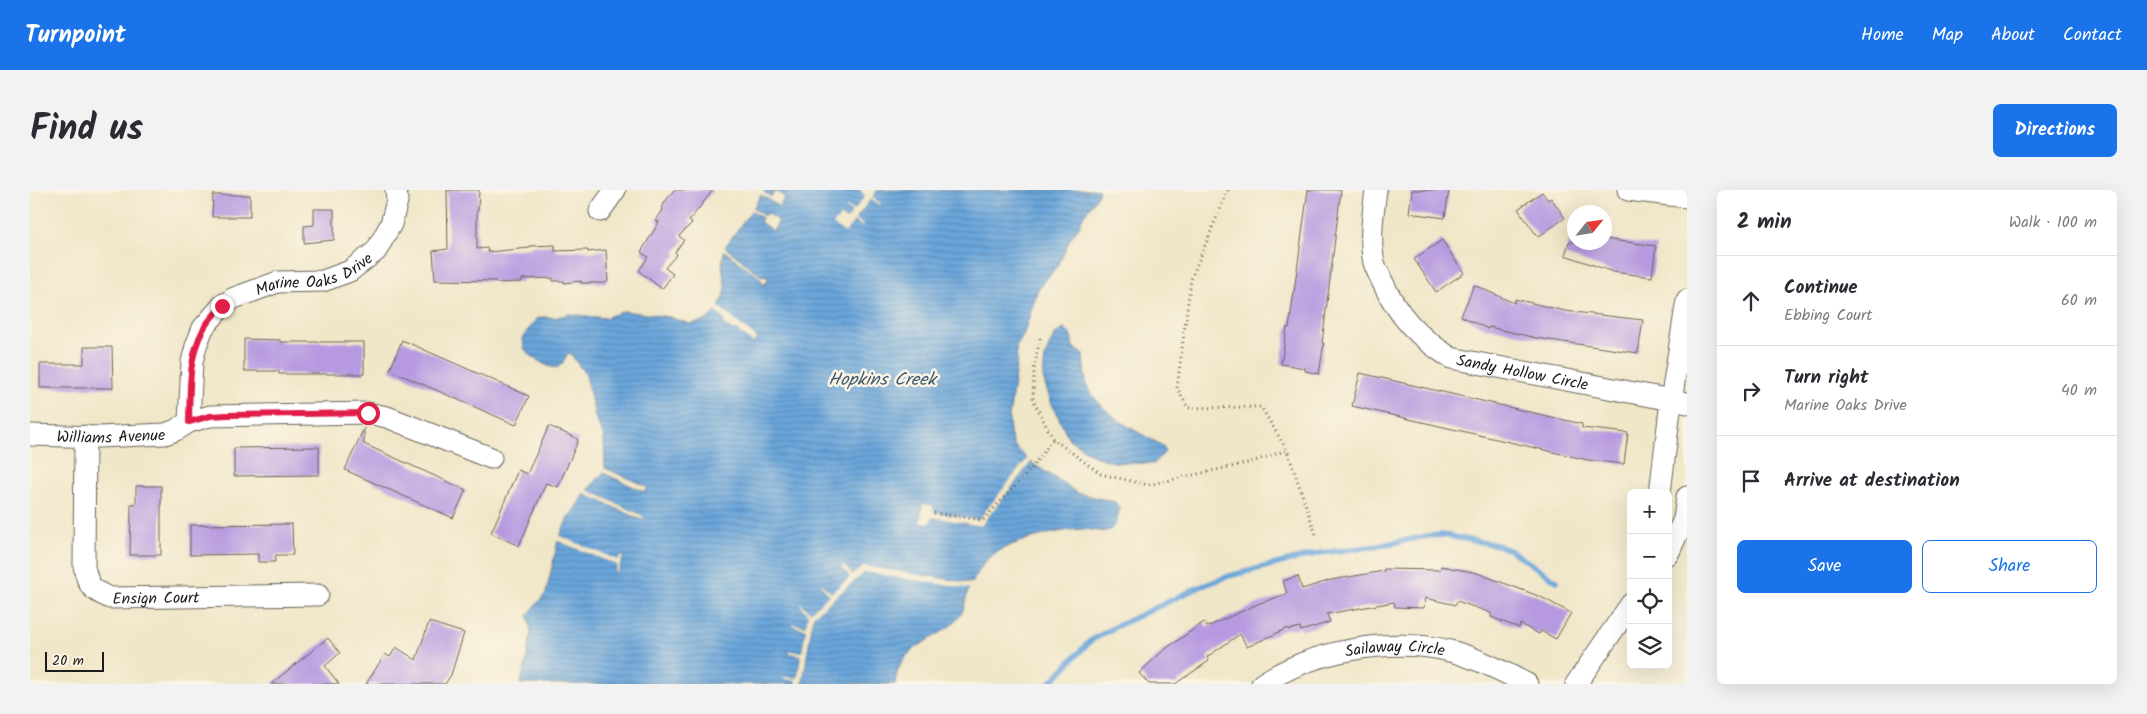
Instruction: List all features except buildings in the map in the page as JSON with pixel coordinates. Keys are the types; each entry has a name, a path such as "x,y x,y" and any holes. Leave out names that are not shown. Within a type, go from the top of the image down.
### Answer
{"street":[{"name":"Marine Oaks Drive","path":"189,422 192,362 196,346 203,328 218,311 234,298 278,282 323,281 350,271 376,252 391,224 397,201 396,190"},
{"path":"600,211 615,190"},
{"name":"Sandy Hollow Circle","path":"1376,190 1372,220 1374,264 1391,301 1407,323 1428,343 1451,358 1679,402"},
{"path":"1628,190 1687,197"},
{"path":"1661,489 1679,402 1687,300"},
{"name":"Williams Avenue","path":"30,435 130,436 165,434 189,422 210,416 368,413 387,416 491,458"},
{"name":"Ensign Court","path":"85,436 84,566 87,582 96,592 110,598 318,595"},
{"path":"1672,545 1684,519 1687,498"},
{"path":"1576,684 1627,610"},
{"name":"Sailaway Circle","path":"1262,684 1273,677 1312,660 1362,648 1408,645 1450,651 1492,666 1527,684"}],"path":[{"path":"1228,190 1192,279 1177,388 1188,408 1261,407 1287,450 1316,535"},
{"path":"1040,338 1034,370 1033,400 1052,439 1101,474 1148,485 1252,462 1287,450"},
{"path":"934,512 983,520 1031,469 1052,439"}],"water":[{"name":"Hopkins Creek","path":"765,190 860,190 865,196 846,220 840,216 834,225 845,233 854,221 862,227 855,220 871,199 880,205 881,203 872,197 877,190 1099,190 1070,239 1059,264 1038,289 1023,336 1016,347 1017,360 1009,418 1010,433 1013,444 1027,459 978,520 932,512 933,506 923,504 920,521 930,523 932,517 981,526 1031,462 1077,493 1115,502 1119,508 1116,522 1108,530 1084,529 1062,531 1007,547 986,560 972,583 864,566 852,575 844,566 842,567 850,577 831,594 823,584 821,585 830,595 810,612 801,603 808,615 806,626 793,626 806,629 802,653 789,651 789,653 801,655 798,676 797,678 785,677 784,679 797,681 796,684 520,684 526,663 531,632 528,615 546,593 558,541 617,565 615,572 617,573 623,557 618,561 560,536 568,518 585,494 644,521 641,515 588,490 603,473 645,492 648,487 605,468 604,437 595,417 586,375 570,353 567,354 560,366 549,366 526,351 523,339 536,319 542,317 554,318 569,314 605,318 624,311 669,317 690,324 705,321 716,312 725,320 723,323 732,331 735,328 753,343 757,338 719,307 726,290 722,266 724,251 759,277 764,285 769,278 760,275 725,247 751,211 762,218 760,222 773,231 779,221 766,213 764,216 753,208 761,195 779,207 785,197 775,191 771,197 764,192"},
{"path":"1064,329 1071,335 1073,347 1083,354 1086,381 1095,399 1103,408 1132,429 1163,446 1165,451 1154,464 1114,462 1094,456 1069,439 1051,402 1043,378 1045,356 1051,342 1056,334"},
{"path":"865,571 969,588 963,610 950,626 911,651 898,670 895,684 802,684 813,616"}],"pier":[{"path":"860,190 866,194 872,190 848,222 841,219 837,224 845,230 874,190 877,190 872,197 881,203 880,205 870,199 855,219 863,225 862,227 854,221 845,233 833,225 840,216 847,220 852,213 847,207 854,211 865,196"},
{"path":"719,307 757,338 753,343 735,329 733,331 723,323 725,320 716,312 717,310 727,319 727,323 732,328 736,326 754,339 717,309"},
{"path":"1027,459 1029,460 979,522 932,514 980,523 1029,461 1031,462 981,526 932,517 930,523 920,522 923,504 933,506 933,512 978,520","holes":["925,507 931,508 932,514 928,520 923,519"]},
{"path":"588,490 641,515 645,520 585,494"},
{"path":"560,536 618,560 621,556 623,557 617,573 615,572 617,565 558,541"},
{"path":"844,565 852,575 864,566 974,584 971,586 864,568 810,615 799,684 796,684 796,681 784,679 784,677 797,678 798,676 801,655 789,653 789,651 802,652 806,629 793,626 793,624 806,626 808,615 800,604 810,612 829,595 822,584 831,593 850,577 842,567"},
{"path":"864,569 969,586 971,589 865,572 813,616 802,684 800,684 811,614"}],"waterway":[{"path":"1049,684 1090,641 1115,627 1197,588 1229,576 1320,553 1443,535 1497,545 1510,550 1557,581"}],"route":[{"path":"222,306 203,328 196,346 192,362 189,422 210,416 227,415 368,413"}]}
